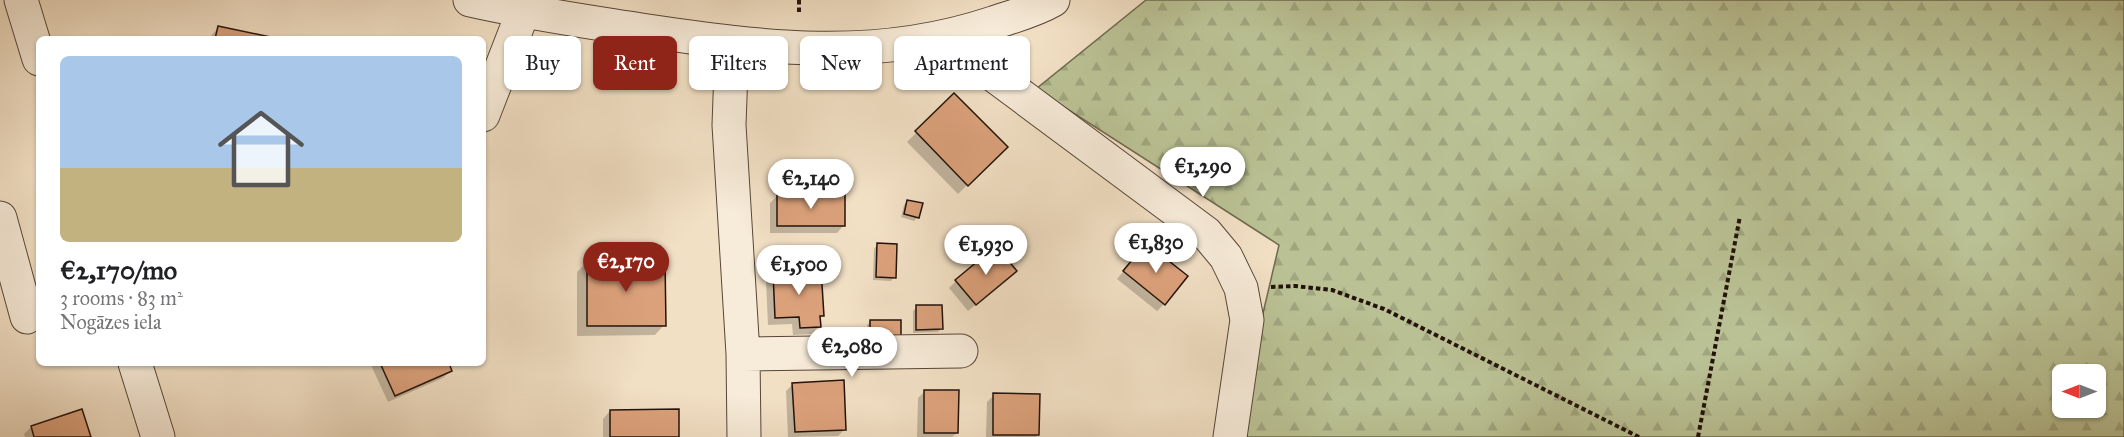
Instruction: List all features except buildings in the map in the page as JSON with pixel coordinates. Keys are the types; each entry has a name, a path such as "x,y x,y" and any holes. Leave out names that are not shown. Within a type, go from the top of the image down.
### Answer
{"street":[{"path":"21,0 36,48"},
{"path":"470,0 523,12 689,37"},
{"path":"788,48 842,49 900,45 965,33 1039,8 1053,0"},
{"path":"486,107 523,12"},
{"path":"965,33 992,74 1206,233 1226,257 1240,288 1247,320 1230,437"},
{"path":"730,90 729,125 743,354 744,437"},
{"path":"0,218 27,317"},
{"path":"743,354 961,351"},
{"path":"136,366 158,437"}],"path":[{"path":"1698,437 1740,216"},
{"path":"1240,288 1295,286 1332,290 1384,309 1639,437"}],"green space":[{"path":"1146,0 2124,0 2124,437 1234,437 1279,245 1036,89"}]}
